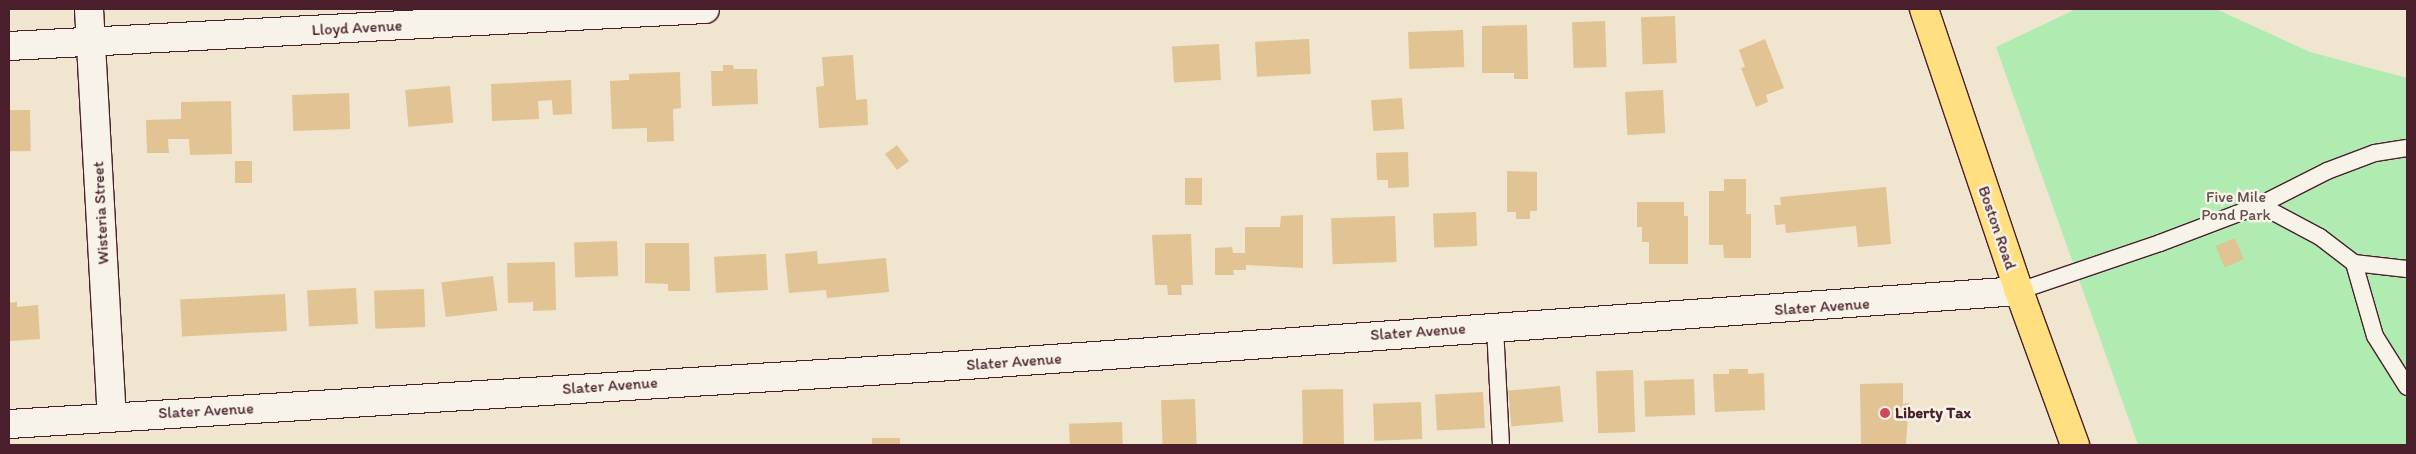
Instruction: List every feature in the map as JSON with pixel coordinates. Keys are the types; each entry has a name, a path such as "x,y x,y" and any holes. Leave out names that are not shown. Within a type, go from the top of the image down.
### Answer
{"main road":[{"name":"Boston Road","path":"1924,9 2019,292 2075,445"}],"street":[{"name":"Wisteria Street","path":"89,9 112,417"},
{"name":"Lloyd Avenue","path":"9,46 705,9"},
{"name":"Slater Avenue","path":"9,424 952,366 2019,292"}],"lane":[{"path":"2019,292 2260,205 2335,168 2375,153 2407,148"},
{"path":"2260,205 2320,237 2354,262 2407,269"},
{"path":"2354,262 2375,336 2407,387"},
{"path":"1495,327 1501,445"}],"green space":[{"name":"Five Mile Pond Park","path":"2076,9 2216,9 2310,52 2407,78 2407,445 2138,445 1996,47"}],"building":[{"path":"1675,16 1677,63 1643,64 1641,17"},
{"path":"1605,21 1607,67 1574,68 1572,22"},
{"path":"1527,25 1528,79 1514,79 1514,73 1482,73 1482,26"},
{"path":"1463,30 1464,67 1409,69 1408,32"},
{"path":"1309,39 1311,74 1257,77 1255,42"},
{"path":"1765,39 1784,88 1766,95 1768,102 1756,107 1741,68 1745,67 1739,50"},
{"path":"1219,44 1221,80 1174,82 1172,46"},
{"path":"853,55 856,100 867,99 868,125 819,128 816,87 824,86 822,57"},
{"path":"723,65 733,65 734,69 757,69 758,104 712,106 711,71 723,71"},
{"path":"680,72 681,108 673,109 674,141 647,142 647,128 612,129 610,81 629,80 629,74"},
{"path":"571,80 572,114 553,115 552,100 538,101 539,119 492,121 491,84"},
{"path":"450,86 453,123 408,127 405,90"},
{"path":"1663,90 1665,133 1627,135 1625,92"},
{"path":"349,93 350,129 293,131 292,95"},
{"path":"1402,98 1404,129 1373,131 1371,100"},
{"path":"231,101 232,154 190,155 189,139 168,139 169,153 147,153 146,120 181,119 181,102"},
{"path":"9,110 30,110 31,151 10,151"},
{"path":"897,145 909,161 897,170 885,154"},
{"path":"1408,152 1409,187 1388,188 1388,180 1377,180 1376,153"},
{"path":"235,161 252,161 252,183 235,183"},
{"path":"1507,171 1537,172 1537,211 1530,211 1530,219 1516,219 1516,212 1507,212"},
{"path":"1185,178 1202,178 1202,205 1185,205"},
{"path":"1724,179 1746,179 1746,214 1751,214 1751,258 1724,258 1723,245 1709,245 1709,191 1724,191"},
{"path":"1886,187 1891,244 1858,247 1856,226 1786,233 1785,224 1776,225 1774,205 1781,205 1780,197"},
{"path":"1637,202 1684,202 1684,216 1688,216 1688,264 1649,264 1649,242 1642,242 1642,227 1637,227"},
{"path":"1476,212 1477,246 1434,247 1433,214"},
{"path":"1303,215 1303,268 1246,265 1246,270 1233,270 1234,275 1215,275 1215,248 1232,247 1233,253 1245,253 1245,227 1280,227 1281,216"},
{"path":"1395,216 1397,262 1333,264 1331,218"},
{"path":"1191,234 1193,285 1181,285 1182,295 1168,295 1167,285 1155,285 1152,235"},
{"path":"2235,238 2244,259 2225,267 2216,246"},
{"path":"617,241 618,276 575,277 574,243"},
{"path":"645,243 689,243 690,291 668,291 668,284 645,283"},
{"path":"817,251 818,264 886,258 889,292 827,298 826,290 789,293 785,254"},
{"path":"766,254 768,290 716,293 714,257"},
{"path":"555,262 556,310 533,311 533,302 508,303 507,263"},
{"path":"493,276 497,311 446,317 441,282"},
{"path":"356,288 358,324 309,327 307,291"},
{"path":"424,289 425,327 375,329 374,291"},
{"path":"285,294 287,331 182,336 180,299"},
{"path":"17,302 17,307 38,305 40,339 9,341 9,303"},
{"path":"1729,369 1748,369 1748,374 1764,373 1765,410 1715,412 1713,374 1729,374"},
{"path":"1633,370 1635,432 1598,433 1596,371"},
{"path":"1694,379 1695,415 1645,417 1644,381"},
{"name":"Liberty Tax","path":"1903,383 1903,404 1909,403 1906,444 1861,445 1860,384"},
{"path":"1560,386 1563,422 1511,426 1508,391"},
{"path":"1343,389 1344,445 1303,445 1302,390"},
{"path":"1483,392 1485,428 1437,430 1435,395"},
{"path":"1195,399 1197,445 1163,445 1161,400"},
{"path":"1421,402 1422,439 1374,441 1373,404"},
{"path":"1122,422 1123,445 1070,445 1069,424"},
{"path":"872,438 900,438 900,445 872,445"}],"place":[{"name":"Liberty Tax","path":"1885,413"}]}
